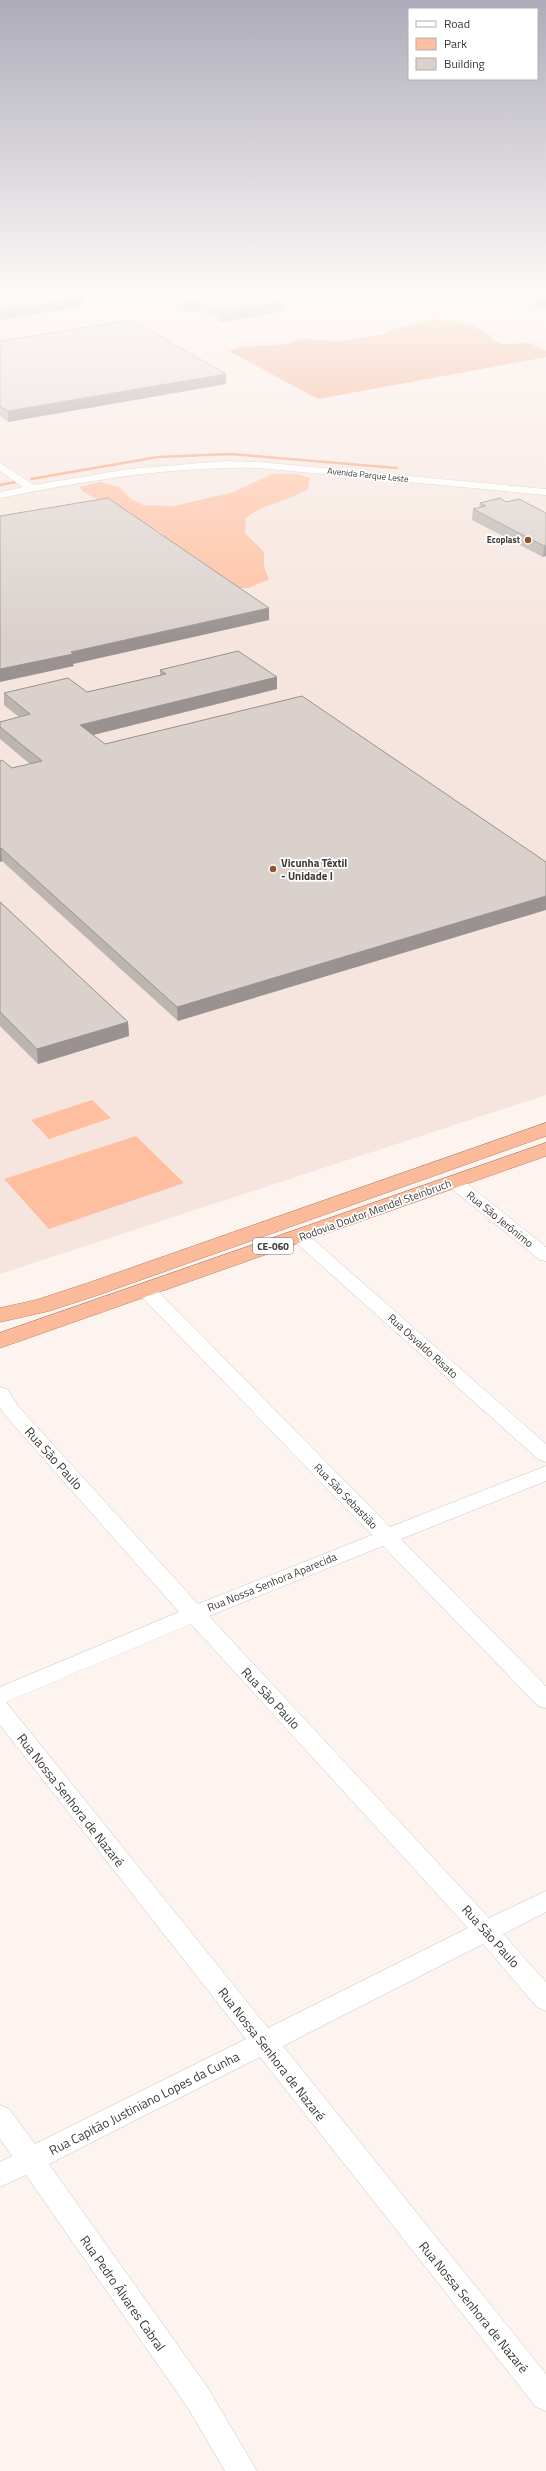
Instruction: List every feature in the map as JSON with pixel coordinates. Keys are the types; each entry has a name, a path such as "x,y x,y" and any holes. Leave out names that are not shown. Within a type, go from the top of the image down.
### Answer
{"highway":[{"name":"Rodovia Doutor Mendel Steinbruch","path":"0,1315 41,1306 93,1289 546,1129"},
{"name":"Rodovia Doutor Mendel Steinbruch","path":"0,1341 147,1292 546,1149"}],"street":[{"name":"Avenida Parque Leste","path":"0,496 150,468 215,463 259,465 546,492"},
{"path":"0,466 33,489"},
{"name":"Rua São Jerônimo","path":"454,1182 546,1256"},
{"name":"Rua Osvaldo Risato","path":"300,1237 546,1455"},
{"name":"Rua São Sebastião","path":"147,1292 546,1700"},
{"name":"Rua São Paulo","path":"0,1393 11,1410 194,1614 486,1930 546,2000"},
{"name":"Rua Nossa Senhora Aparecida","path":"0,1696 194,1614 546,1473"},
{"name":"Rua Nossa Senhora de Nazaré","path":"0,1709 263,2043 546,2397"},
{"name":"Rua Capitão Justiniano Lopes da Cunha","path":"0,2175 546,1901"},
{"name":"Rua Pedro Álvares Cabral","path":"0,2117 198,2398 242,2471"}],"shaded area":[{"path":"0,407 546,407 546,1095 0,1274"}],"green space":[{"path":"272,474 298,474 310,478 308,489 292,497 260,509 246,518 245,533 264,552 264,567 269,579 249,588 237,588 165,538 161,532 143,525 82,491 80,487 100,482 119,487 131,499 143,505 174,506 234,492"},
{"path":"92,1100 111,1118 49,1139 31,1120"},
{"path":"136,1136 184,1183 49,1229 4,1179"}],"building":[{"path":"2,407 30,407 8,411"},
{"path":"108,498 269,608 71,652 73,654 0,669 0,516"},
{"path":"500,498 506,502 519,499 546,513 546,545 544,546 473,509 486,506 480,503"},
{"name":"Vicunha Têxtil - Unidade I","path":"238,651 277,677 80,725 105,744 302,696 546,862 546,896 177,1007 0,848 0,761 2,760 12,768 42,761 0,727 0,722 30,714 4,693 68,678 87,692 166,674 160,670"},
{"path":"0,902 128,1022 37,1049 0,1012"}],"waterway":[{"path":"31,479 158,457 231,454 397,468"},
{"path":"0,485 16,482"}],"place":[{"name":"Ecoplast","path":"528,540"},
{"name":"Vicunha Têxtil - Unidade I","path":"273,869"}]}
